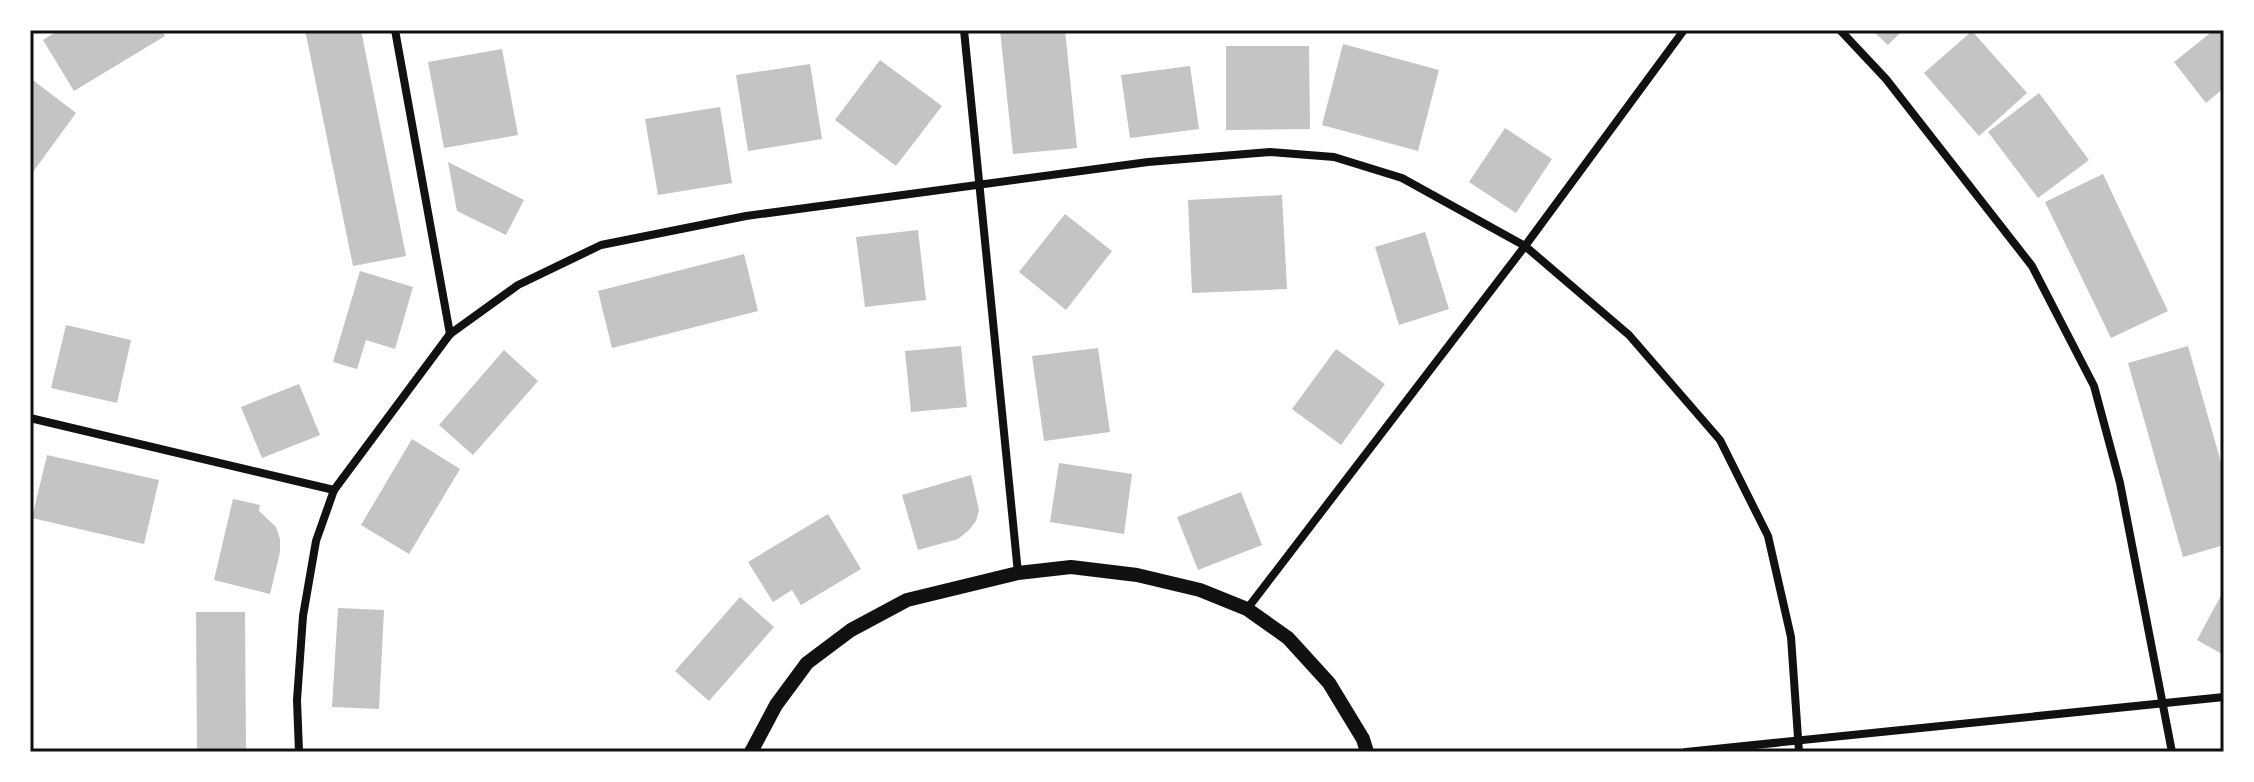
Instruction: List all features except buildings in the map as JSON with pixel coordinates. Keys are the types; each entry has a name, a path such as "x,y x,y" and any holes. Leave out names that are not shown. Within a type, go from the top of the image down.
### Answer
{"street":[{"path":"395,30 450,334"},
{"path":"964,30 1018,573"},
{"path":"1247,609 1525,246 1684,30"},
{"path":"1840,30 1886,79 2032,266 2094,386 2120,483 2172,752"},
{"path":"299,752 297,700 303,616 316,541 334,490 450,334 518,285 601,245 746,216 1148,162 1270,152 1334,157 1402,178 1525,246 1629,335 1720,440 1768,536 1791,637 1799,752"},
{"path":"30,418 334,490"},
{"path":"751,752 776,705 807,663 851,630 907,600 1018,573 1071,567 1137,575 1200,590 1247,609 1288,638 1329,683 1363,739 1367,752"},
{"path":"1686,752 2224,697"}]}
